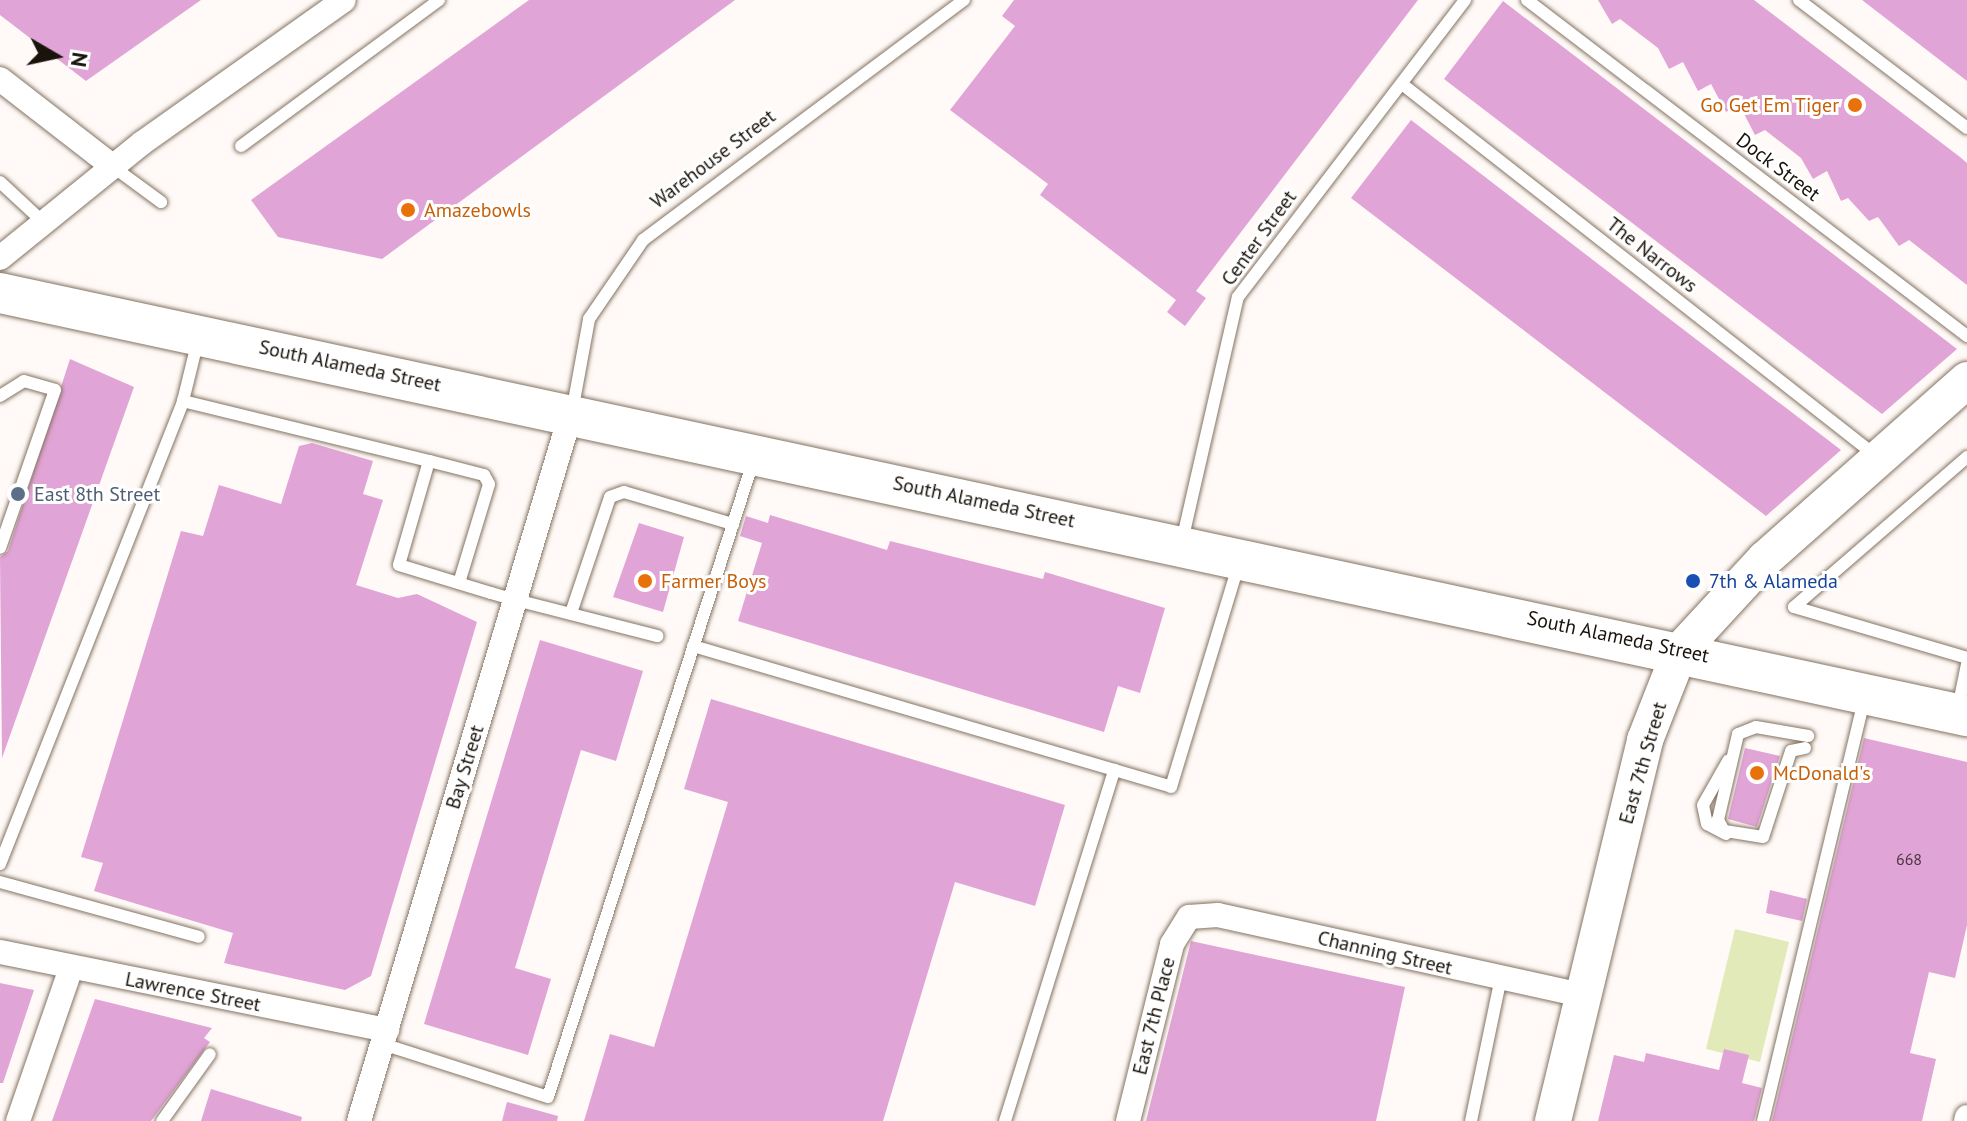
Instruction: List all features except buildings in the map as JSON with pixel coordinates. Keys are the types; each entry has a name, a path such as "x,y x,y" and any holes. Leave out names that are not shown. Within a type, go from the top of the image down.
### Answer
{"main road":[{"name":"South Alameda Street","path":"0,293 1680,651 1962,715"},
{"name":"East 7th Street","path":"1553,1121 1645,740 1680,651 1765,559 1967,380"}],"street":[{"path":"0,258 41,220 112,166 344,0"},
{"path":"0,79 112,166"},
{"name":"Bay Street","path":"359,1121 571,413"},
{"name":"Channing Street","path":"1189,917 1218,915 1582,995"},
{"name":"East 7th Place","path":"1128,1121 1172,944 1189,917"},
{"name":"Lawrence Street","path":"0,952 385,1037"},
{"path":"18,1121 71,968"}],"lane":[{"path":"241,146 439,0"},
{"name":"Warehouse Street","path":"571,413 589,319 643,240 964,0"},
{"name":"Center Street","path":"1181,545 1238,297 1465,0"},
{"name":"Dock Street","path":"1527,0 1967,336"},
{"path":"1799,0 1967,128"},
{"name":"The Narrows","path":"1402,84 1877,457"},
{"path":"112,166 161,202"},
{"path":"0,182 41,220"},
{"path":"0,864 183,401 199,334"},
{"path":"0,396 24,381 55,390 0,548"},
{"path":"183,401 484,475 489,484 459,583"},
{"path":"385,1037 548,1097 756,453"},
{"path":"1963,659 1794,607 1967,457"},
{"path":"429,461 399,565 516,600 657,636"},
{"path":"571,613 610,497 624,492 733,524"},
{"path":"693,646 1171,787 1241,557"},
{"path":"1962,715 1963,659 1967,645"},
{"path":"1763,1121 1866,693"},
{"path":"1756,727 1807,742 1791,751 1763,837 1731,835 1718,820 1738,734 1756,727"},
{"path":"1005,1121 1114,770"},
{"path":"0,882 199,937"},
{"path":"1471,1121 1501,978"},
{"path":"162,1121 210,1054"}],"green space":[{"path":"1735,929 1789,942 1760,1062 1706,1049"}],"place":[{"name":"Go Get Em Tiger","path":"1855,105"},
{"name":"Amazebowls","path":"408,210"},
{"name":"East 8th Street","path":"18,494"},
{"name":"Farmer Boys","path":"645,581"},
{"name":"7th & Alameda","path":"1693,581"},
{"name":"McDonald's","path":"1757,773"}]}
